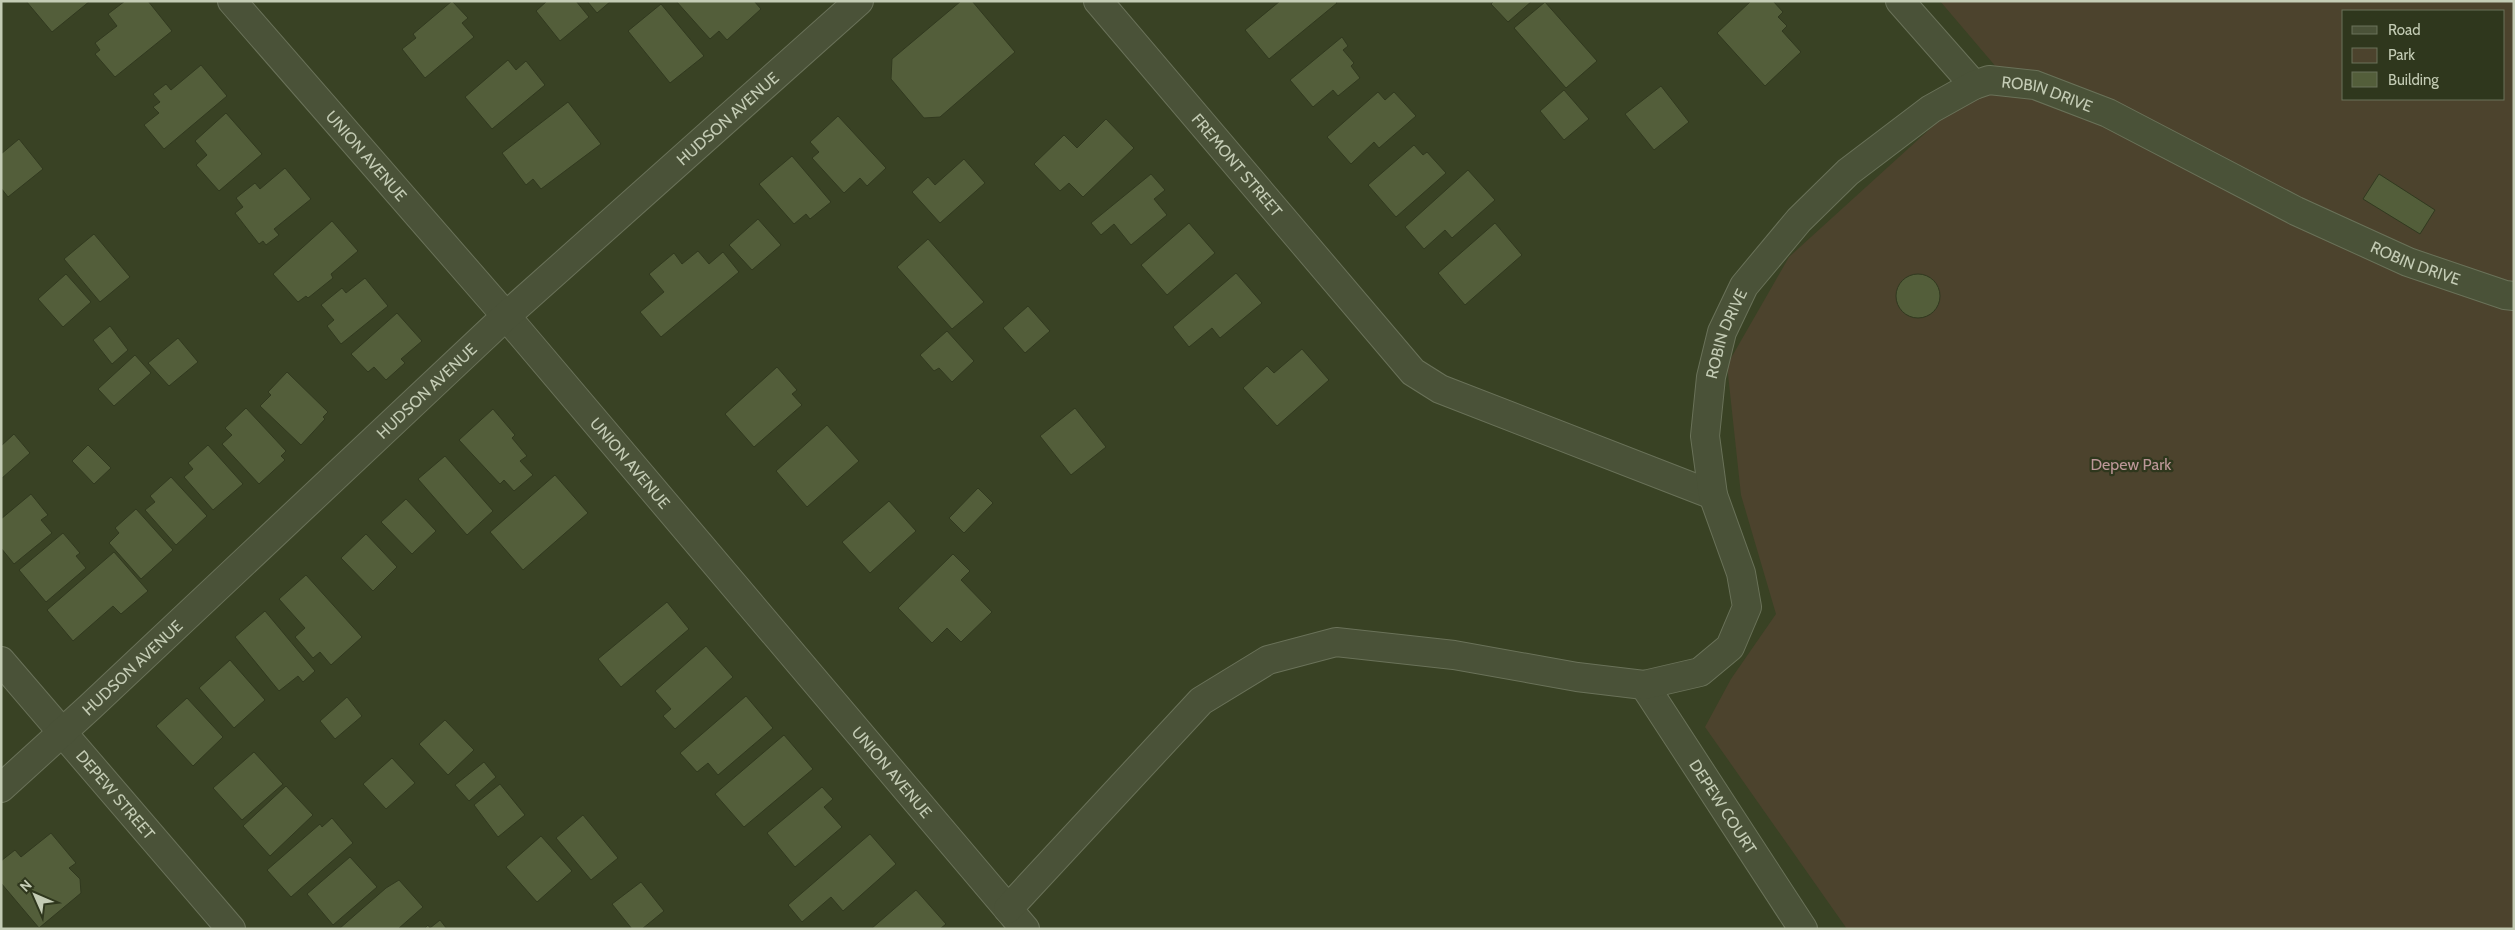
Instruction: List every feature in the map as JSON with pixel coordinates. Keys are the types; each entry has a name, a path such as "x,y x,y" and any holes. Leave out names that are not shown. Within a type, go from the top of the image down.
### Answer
{"street":[{"name":"UNION AVENUE","path":"232,1 506,316 1017,919"},
{"name":"HUDSON AVENUE","path":"1,788 63,733 506,316 859,1"},
{"name":"FREMONT STREET","path":"1098,1 1413,372 1440,389 1713,495"},
{"path":"1900,1 1974,85"},
{"name":"ROBIN DRIVE","path":"1017,919 1201,701 1268,660 1336,642 1454,655 1577,677 1644,685 1700,672 1730,646 1746,607 1740,573 1713,495 1705,436 1711,377 1722,332 1744,286 1799,220 1848,172 1931,109 1974,85 1989,80 2035,86 2108,113 2296,211 2408,262 2505,295 2514,296"},
{"name":"DEPEW STREET","path":"1,661 231,929"},
{"name":"DEPEW COURT","path":"1644,685 1803,929"}],"green space":[{"name":"Depew Park","path":"1940,1 2514,1 2514,929 1847,929 1705,727 1731,679 1776,614 1741,495 1727,365 1789,257 1997,68"}],"building":[{"path":"26,1 90,1 52,32"},
{"path":"125,1 148,1 172,31 115,77 95,54 100,50 95,43 117,26 108,14"},
{"path":"452,1 468,18 462,23 474,37 425,78 402,49 416,38 413,34"},
{"path":"547,1 576,1 589,17 560,41 536,11"},
{"path":"587,1 611,1 597,13"},
{"path":"676,1 754,1 761,9 727,40 719,31 710,39"},
{"path":"961,1 972,1 1015,52 940,117 924,118 891,79 892,59"},
{"path":"1280,1 1335,1 1337,3 1269,59 1245,30"},
{"path":"1494,1 1532,1 1508,22 1491,4"},
{"path":"1751,1 1773,1 1783,12 1778,17 1787,26 1782,31 1801,52 1765,86 1717,33"},
{"path":"1545,2 1597,61 1566,88 1514,28"},
{"path":"661,4 704,56 670,83 628,31"},
{"path":"1342,37 1348,46 1343,50 1354,63 1351,66 1360,78 1338,96 1333,90 1313,107 1290,80"},
{"path":"508,60 516,70 526,61 545,85 492,129 465,97"},
{"path":"201,65 227,96 164,149 144,125 159,113 153,107 160,102 153,94 166,84 171,90"},
{"path":"1661,86 1689,122 1654,150 1625,114"},
{"path":"1564,90 1589,119 1564,140 1540,111"},
{"path":"1378,92 1385,100 1394,92 1416,116 1379,148 1374,142 1351,164 1327,137"},
{"path":"568,102 601,144 541,189 533,179 526,185 502,153"},
{"path":"226,113 262,154 219,191 196,165 207,155 195,141"},
{"path":"838,116 886,168 867,186 860,178 844,193 812,158 819,152 810,142"},
{"path":"1106,119 1134,148 1083,197 1069,183 1060,191 1034,164 1064,135 1077,148"},
{"path":"19,139 43,169 8,197 1,188 1,154"},
{"path":"1414,145 1423,155 1427,152 1446,173 1396,217 1368,185"},
{"path":"792,156 831,202 810,219 806,214 794,224 759,184"},
{"path":"964,159 985,183 940,223 912,192 928,177 935,185"},
{"path":"285,168 311,199 274,229 279,235 266,245 263,241 259,244 235,213 243,207 236,198 255,183 260,189"},
{"path":"1468,170 1495,200 1452,238 1445,230 1424,249 1405,227"},
{"path":"1151,174 1165,190 1154,199 1167,215 1131,245 1114,224 1101,235 1091,223"},
{"path":"2379,174 2435,210 2420,234 2363,199"},
{"path":"758,219 781,245 752,270 729,245"},
{"path":"332,221 358,251 331,274 333,278 308,298 306,296 298,302 273,274"},
{"path":"1189,223 1215,253 1167,295 1141,265"},
{"path":"1495,223 1522,255 1465,305 1438,273"},
{"path":"94,234 130,277 100,302 64,259"},
{"path":"928,239 984,302 952,329 897,267"},
{"path":"698,251 709,264 723,252 739,272 661,337 640,312 664,292 649,274 674,253 682,264"},
{"path":"1236,273 1262,303 1220,338 1212,328 1189,347 1173,327"},
{"path":"66,274 91,302 63,327 38,299"},
{"path":"1922,274 1934,280 1939,287 1939,305 1934,312 1927,317 1914,318 1906,315 1899,308 1896,292 1899,284 1906,277"},
{"path":"365,278 388,306 341,344 327,326 334,320 321,305 342,288 346,293"},
{"path":"1028,306 1050,331 1025,353 1003,328"},
{"path":"397,313 422,341 401,359 405,363 386,380 374,367 368,372 351,354"},
{"path":"110,326 128,350 112,364 93,340"},
{"path":"947,331 974,361 952,382 939,368 934,371 920,355"},
{"path":"178,338 198,362 169,386 148,363"},
{"path":"1302,349 1329,380 1277,426 1243,388 1267,366 1274,373"},
{"path":"135,355 151,373 114,406 98,389"},
{"path":"777,367 797,390 792,394 802,405 754,447 725,414"},
{"path":"287,372 328,412 323,417 325,419 301,445 260,406 271,395 268,392"},
{"path":"246,408 286,451 281,456 285,460 259,484 222,444 232,435 225,428"},
{"path":"1075,408 1106,447 1071,475 1040,436"},
{"path":"493,409 515,435 512,438 527,456 520,461 533,475 514,491 504,480 500,484 459,440"},
{"path":"827,425 859,461 807,507 776,471"},
{"path":"14,434 30,453 1,479 1,446"},
{"path":"88,445 111,468 94,484 72,461"},
{"path":"208,445 243,484 213,510 184,477 193,469 188,463"},
{"path":"445,456 493,511 467,535 418,479"},
{"path":"555,475 588,513 523,570 490,532"},
{"path":"171,477 207,516 176,545 145,510 155,502 150,496"},
{"path":"978,488 993,503 964,533 949,518"},
{"path":"31,494 48,515 41,520 52,533 14,564 1,548 1,519"},
{"path":"406,499 436,531 412,554 381,522"},
{"path":"889,501 916,531 870,573 842,542"},
{"path":"136,509 173,550 141,579 109,543 119,533 115,528"},
{"path":"63,533 80,553 76,556 86,568 46,602 19,570"},
{"path":"366,534 397,567 373,591 341,558"},
{"path":"114,552 148,591 121,614 113,606 73,641 47,610"},
{"path":"953,554 970,571 961,580 992,612 961,642 947,628 932,643 898,608"},
{"path":"306,575 362,637 331,665 320,652 313,658 295,637 305,628 279,599"},
{"path":"667,602 689,629 621,687 598,659"},
{"path":"265,611 315,671 303,682 298,676 279,691 235,637"},
{"path":"706,646 733,677 675,729 663,716 671,709 655,691"},
{"path":"230,660 265,700 234,728 199,688"},
{"path":"746,696 773,728 718,775 708,763 697,772 680,753"},
{"path":"347,697 362,716 335,739 320,721"},
{"path":"187,698 223,737 193,766 156,726"},
{"path":"445,720 474,750 448,775 419,744"},
{"path":"784,735 813,769 744,827 715,794"},
{"path":"254,752 283,784 242,820 213,788"},
{"path":"392,758 415,783 386,809 363,784"},
{"path":"484,762 496,777 469,801 455,785"},
{"path":"500,784 525,815 498,837 474,805"},
{"path":"286,786 313,815 270,856 243,826"},
{"path":"822,787 833,799 824,807 842,827 795,867 767,833"},
{"path":"583,815 618,858 591,880 556,838"},
{"path":"332,818 353,843 291,897 267,870 320,824 322,827"},
{"path":"51,833 76,863 69,868 80,879 81,893 39,928 1,883 1,861 15,850 21,857"},
{"path":"870,834 896,864 843,911 831,897 802,922 788,905"},
{"path":"541,836 572,871 537,902 506,867"},
{"path":"350,857 377,887 333,925 307,894"},
{"path":"399,880 423,907 398,929 339,929 386,888"},
{"path":"641,882 664,911 642,929 632,929 612,904"},
{"path":"916,890 946,924 940,929 871,929"},
{"path":"440,920 447,929 424,929 428,925 430,928"}]}
